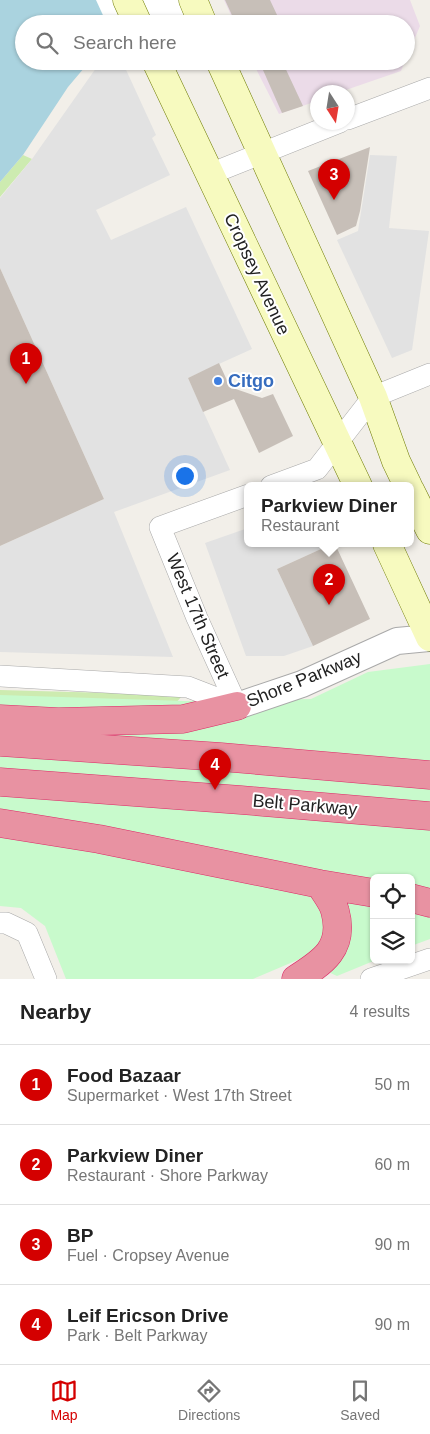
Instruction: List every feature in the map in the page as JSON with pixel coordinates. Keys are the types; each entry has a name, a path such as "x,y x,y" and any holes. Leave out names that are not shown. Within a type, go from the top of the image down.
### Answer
{"highway":[{"path":"0,719 58,722 183,719 236,706"},
{"path":"0,742 430,775"},
{"name":"Belt Parkway","path":"0,782 430,816"},
{"path":"0,824 99,839 370,892"},
{"path":"296,979 321,963 335,943 338,929 335,910 320,884"},
{"path":"415,899 430,903"}],"main road":[{"path":"127,0 134,15"},
{"name":"Cropsey Avenue","path":"160,70 336,444 356,482"},
{"path":"224,70 373,398 396,461 406,482"},
{"path":"414,498 430,530"},
{"path":"388,547 430,638"}],"street":[{"path":"355,117 430,88"},
{"path":"210,174 320,130"},
{"path":"282,482 317,469 373,398 430,374"},
{"name":"West 17th Street","path":"236,706 197,618 160,527 244,496"},
{"name":"Shore Parkway","path":"0,676 188,687 236,706 302,684 397,641 430,638"},
{"path":"0,923 6,923 27,933 46,979"},
{"path":"370,979 430,959"}],"shaded area":[{"path":"224,0 410,0 420,26 415,38 415,15 231,15"},
{"path":"95,70 126,70 156,135 152,138 170,175 96,210 111,240 186,207 252,349 188,378 230,470 114,512 173,657 0,652 0,546 104,499 0,268 0,198 32,159"},
{"path":"257,70 401,70 355,87 355,85 310,85 310,103 279,114"},
{"path":"370,155 397,156 389,228 429,231 412,350 392,358 337,240 358,231"},
{"path":"244,529 244,547 325,547 277,569 313,646 284,656 246,656 205,543"}],"green space":[{"path":"23,155 32,159 0,197 0,182"},
{"path":"430,664 430,939 415,945 415,874 370,874 370,962 337,976 300,959 253,979 66,979 45,926 21,908 0,906 0,695 185,701 311,699 368,672"},
{"path":"0,690 183,695 173,706 0,710"}],"water":[{"path":"0,0 146,0 132,15 15,15 15,70 82,70 68,87 23,155 0,182"}],"pier":[{"path":"96,0 200,0 185,15 103,15"}],"building":[{"path":"225,0 270,0 277,15 232,15"},
{"path":"263,70 286,70 303,106 282,113"},
{"path":"370,147 356,226 337,235 308,171"},
{"path":"0,268 104,499 0,546"},
{"path":"219,363 230,387 262,398 273,394 293,436 259,453 234,399 203,412 188,378"},
{"path":"325,547 336,547 370,619 313,646 277,569"}],"place":[{"name":"BP","path":"334,200"},
{"name":"Citgo","path":"218,381"},
{"name":"Food Bazaar","path":"26,384"},
{"name":"Parkview Diner","path":"329,605"},
{"name":"Leif Ericson Drive","path":"215,790"}]}
